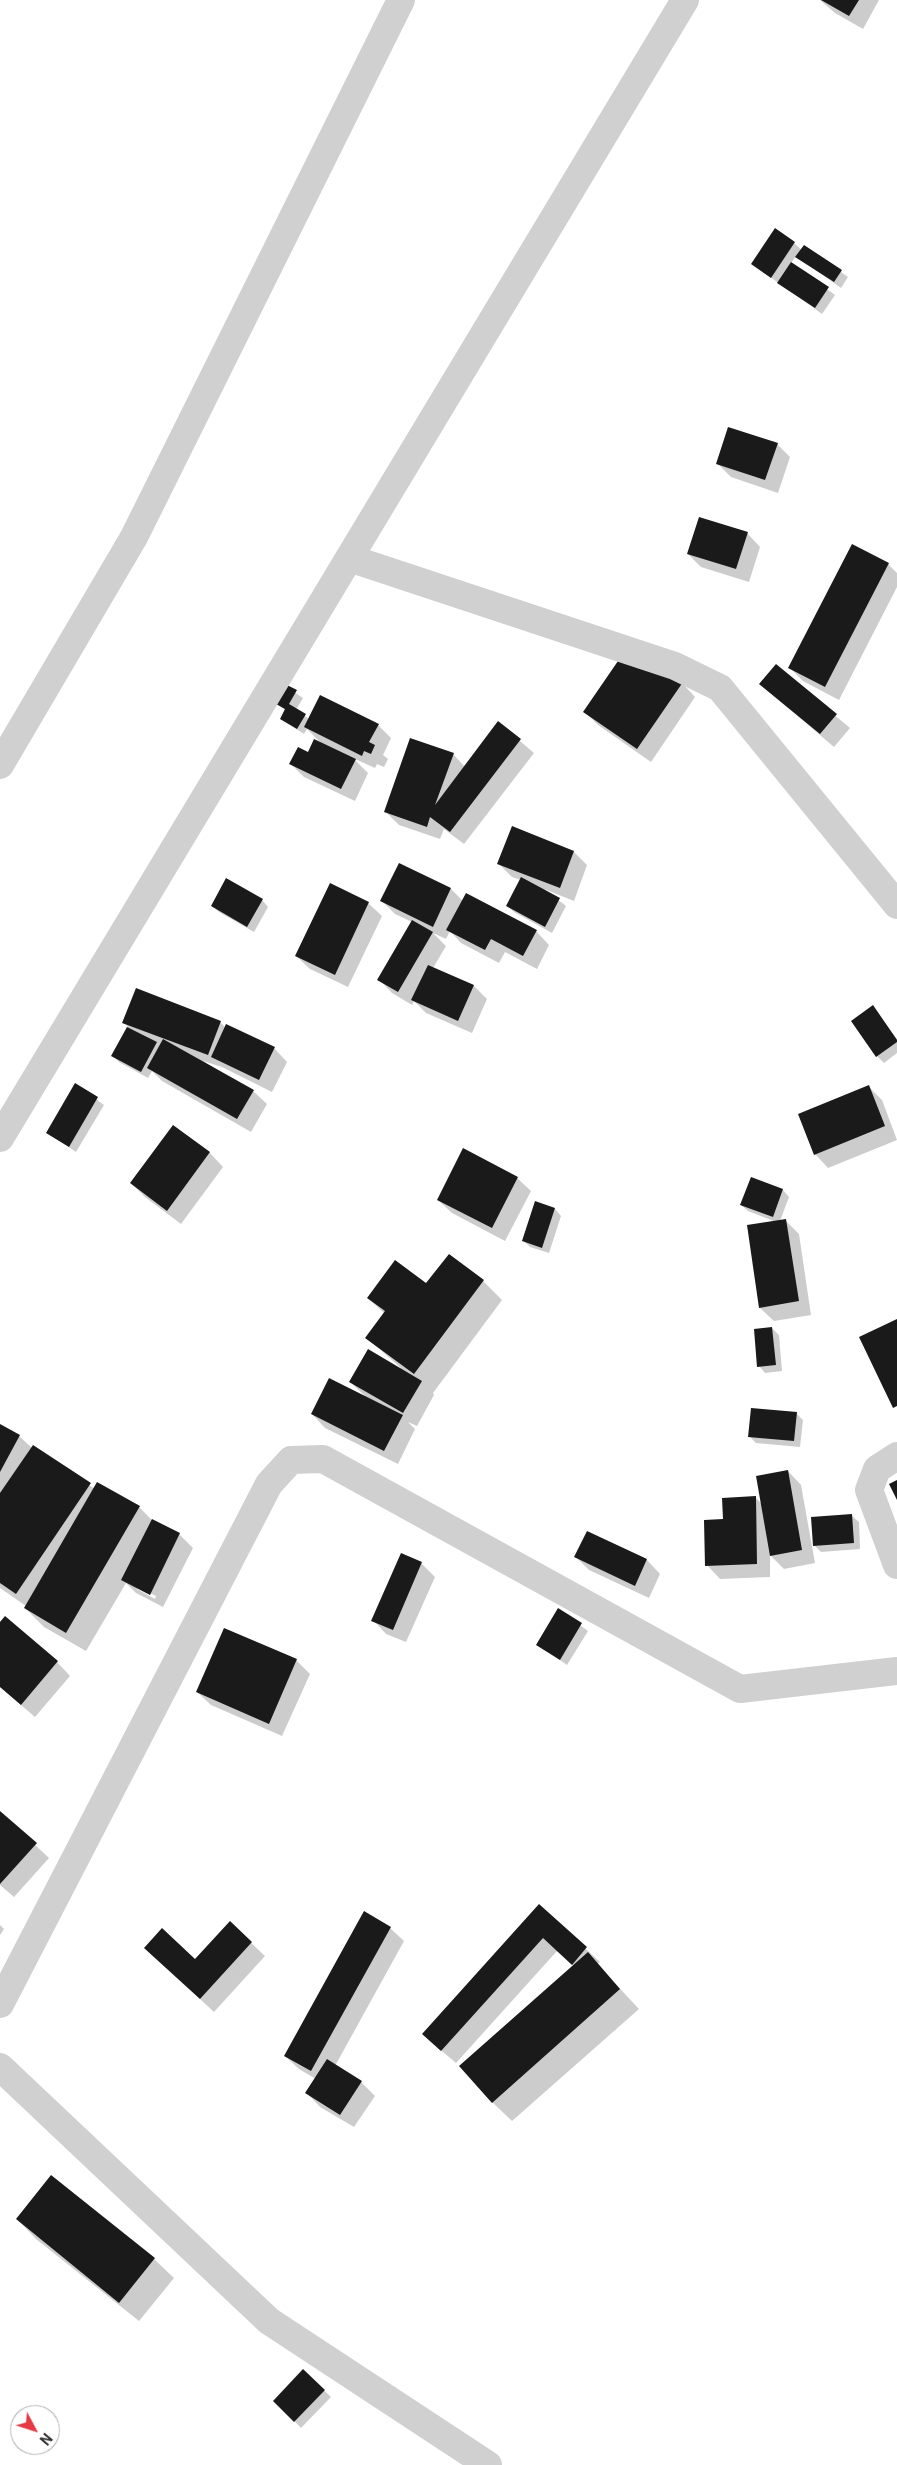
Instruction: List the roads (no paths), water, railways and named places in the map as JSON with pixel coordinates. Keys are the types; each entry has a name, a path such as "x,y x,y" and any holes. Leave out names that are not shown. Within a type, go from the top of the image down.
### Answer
{"street":[{"path":"0,765 134,537 401,0"},
{"path":"0,1138 685,0"},
{"path":"349,558 675,666 720,688 897,905"},
{"path":"897,1456 877,1469 869,1490 897,1565"},
{"path":"0,2004 269,1484 291,1460 323,1459 740,1689 897,1671"},
{"path":"0,2067 270,2321 488,2465"}]}
